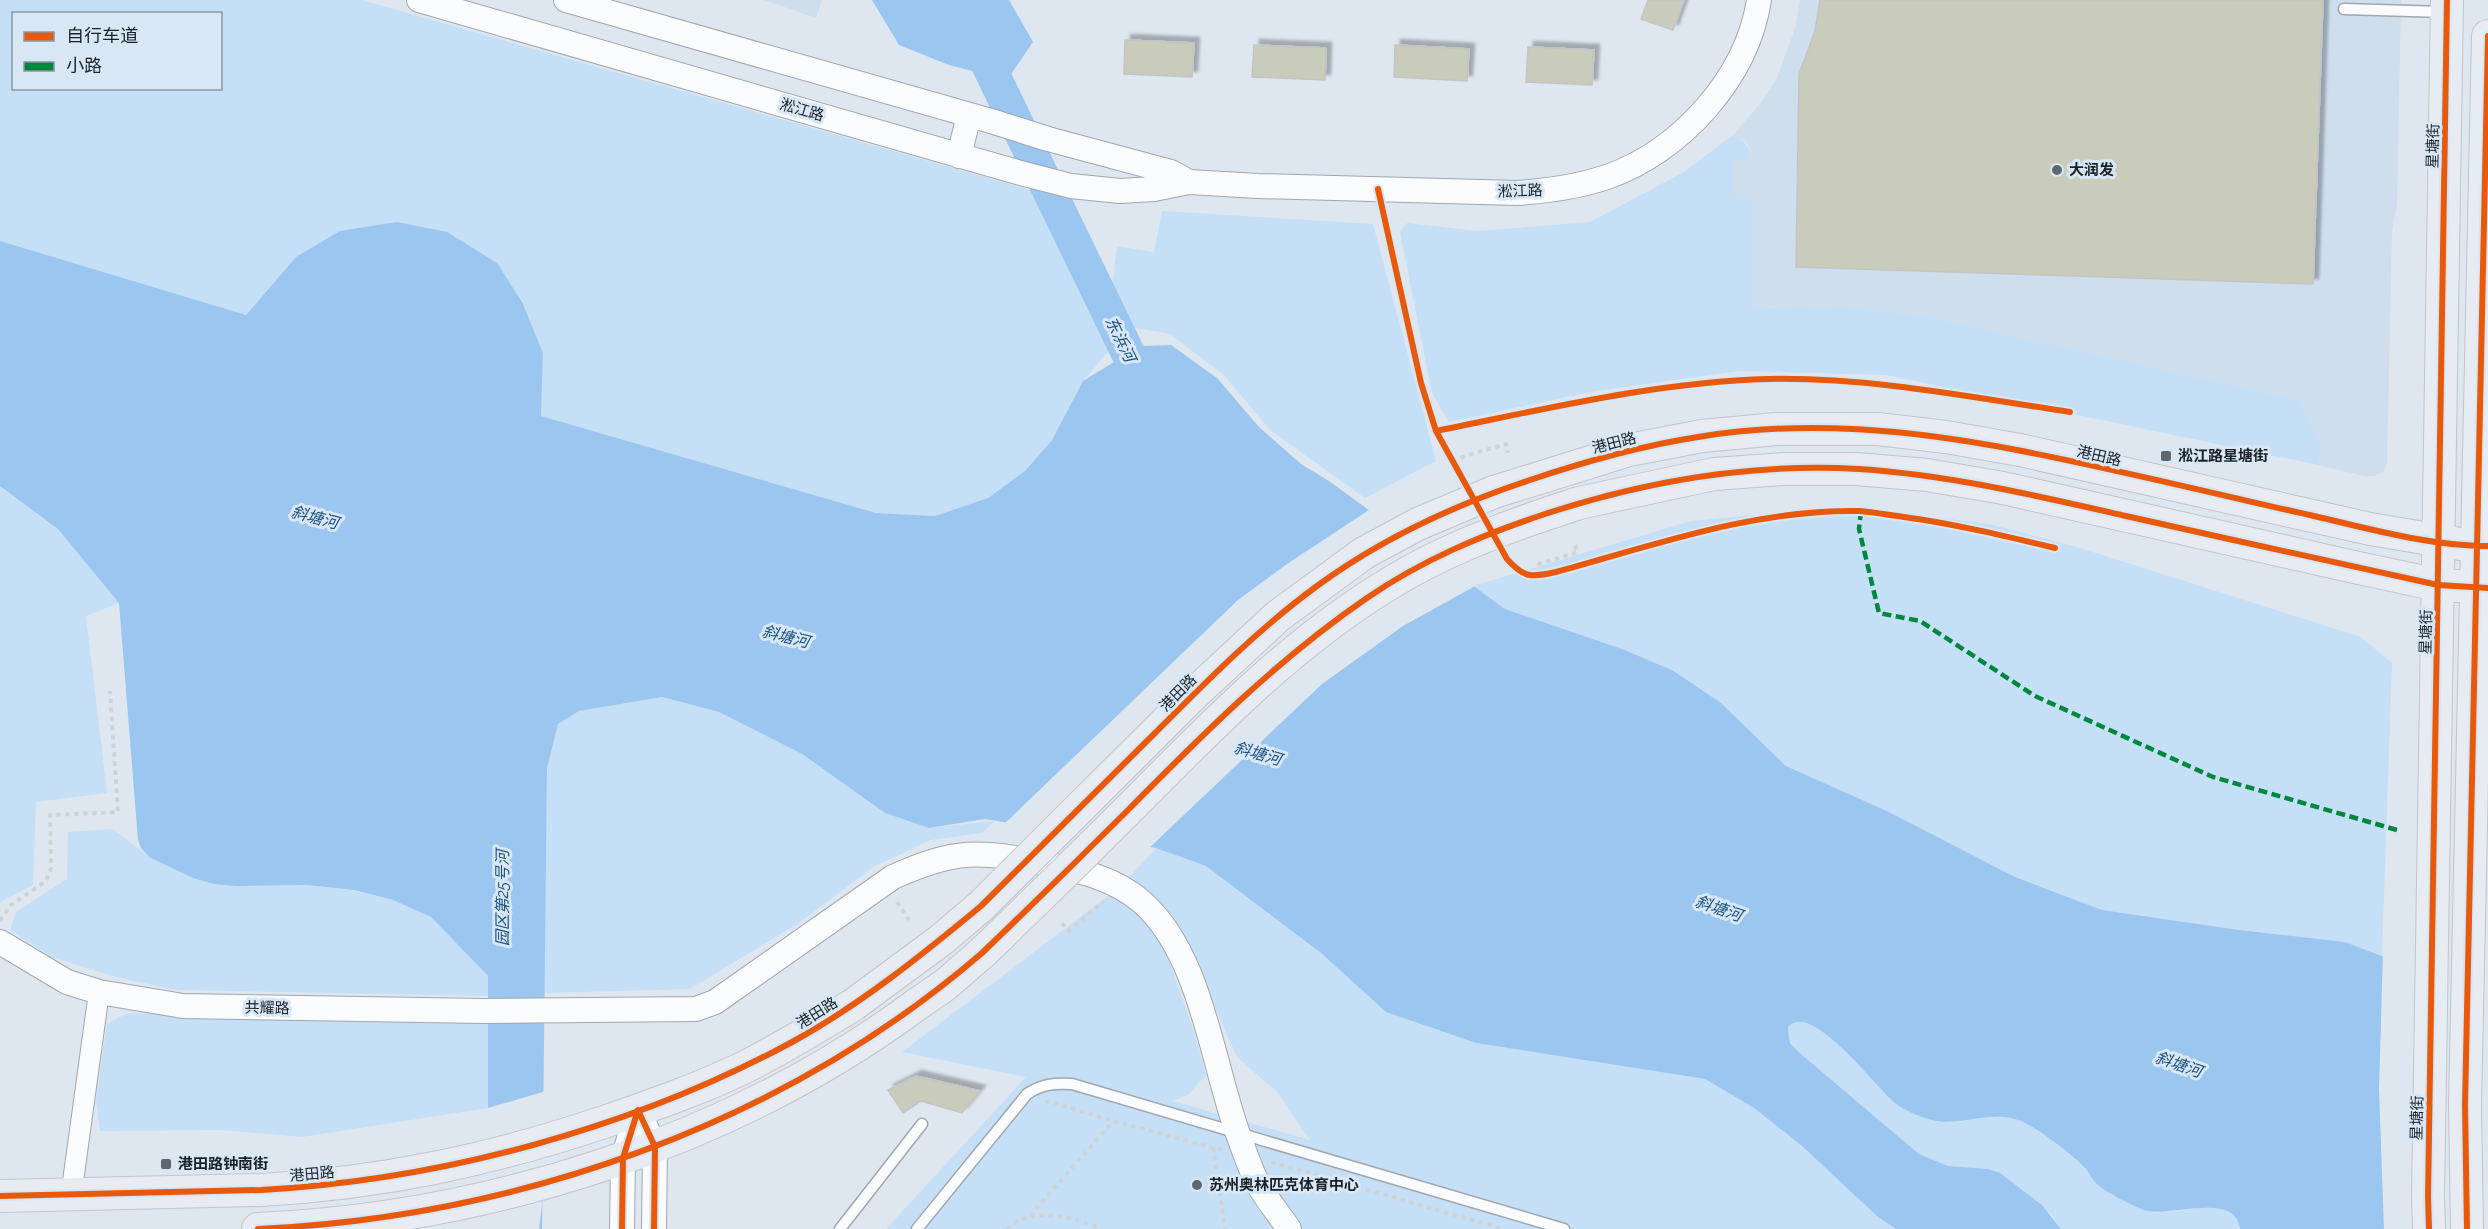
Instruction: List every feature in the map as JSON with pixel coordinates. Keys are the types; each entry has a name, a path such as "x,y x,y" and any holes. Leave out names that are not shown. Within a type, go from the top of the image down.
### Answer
{"main road":[{"name":"星塘街","path":"2429,1229 2431,932 2447,6"},
{"path":"2467,1229 2465,1105 2482,587 2488,36"},
{"name":"港田路","path":"0,1196 71,1196 303,1188 409,1175 546,1141 638,1110 741,1068 795,1040 853,1005 941,940 981,906 1195,693 1286,610 1364,553 1418,524 1494,492 1629,450 1702,436 1777,429 1878,429 1946,437 2020,450 2370,529 2438,542"},
{"path":"258,1229 347,1222 412,1212 486,1197 546,1181 654,1147 740,1110 809,1074 876,1035 945,985 982,953 1205,733 1322,630 1367,597 1417,567 1478,538 1579,503 1714,474 1784,469 1856,469 1927,475 2003,488 2438,585 2482,587"},
{"path":"2438,542 2482,546"}],"street":[{"name":"淞江路","path":"419,0 959,156 1071,186 1120,191 1154,189 1189,182 1270,187 1517,193 1554,190 1610,176 1657,151 1676,137 1714,99 1743,55 1759,0"},
{"name":"淞江路","path":"566,0 1048,139 1171,172 1189,182"},
{"path":"959,156 980,118"},
{"name":"共耀路","path":"0,942 67,982 99,992 183,1006 484,1011 696,1009 715,1002 893,877 945,857 971,853 1000,854 1089,873 1120,887 1141,902 1163,924 1183,959 1212,1044 1234,1142 1289,1229"},
{"path":"71,1196 99,992"},
{"path":"638,1110 654,1147 654,1229"},
{"path":"622,1229 623,1158 638,1110"}],"lane":[{"path":"2344,9 2447,6"},
{"path":"917,1229 1027,1094 1038,1086 1054,1083 1072,1084 1234,1142 1564,1229"},
{"path":"840,1229 922,1124"}],"path":[{"path":"1452,460 1506,444 1508,453"},
{"path":"1447,451 1458,470"},
{"path":"1533,576 1545,574 1539,564 1578,552 1573,542"},
{"path":"0,921 11,905 46,881 51,868 50,815 118,812 110,691"},
{"path":"1062,923 1069,931 1103,902"},
{"path":"896,903 909,920"},
{"path":"1039,1106 1043,1102 1052,1102 1213,1148 1234,1142"},
{"path":"1030,1216 1113,1121"},
{"path":"1213,1148 1225,1229"},
{"path":"1262,1160 1503,1229"},
{"path":"1007,1229 1013,1223 1030,1216 1053,1216 1102,1229"}],"shaded area":[{"path":"0,0 362,0 1037,192 1110,349 1083,381 1052,440 1025,471 988,498 935,516 876,513 541,416 543,353 296,257 246,315 0,243"},
{"path":"764,0 822,0 816,18"},
{"name":"大润发","path":"1800,0 2401,0 2397,204 2392,233 2387,464 2383,472 2374,476 2364,476 2318,465 2322,448 2300,400 1921,315 1843,306 1751,308 1752,198 1733,197 1733,159 1750,159 1749,146 1744,140 1733,135 1759,105 1777,78 1795,28"},
{"path":"1733,135 1746,144 1750,154 1750,159 1733,160 1733,197 1752,198 1752,308 1843,306 1921,315 2300,400 2322,448 2318,465 1886,375 1739,371 1590,392 1449,422 1432,393 1400,232 1407,223 1478,231 1590,222 1684,172"},
{"path":"1162,211 1373,224 1436,461 1365,498 1270,430 1224,375 1170,334 1130,327 1111,298 1117,246 1154,252"},
{"path":"0,486 58,528 119,603 86,616 107,793 36,802 33,885 0,902"},
{"path":"1848,506 1989,524 2077,547 2361,637 2392,663 2382,955 2345,942 2239,930 2102,910 2015,877 1887,811 1786,766 1672,670 1622,649 1505,609 1473,586 1691,521"},
{"path":"662,697 719,712 802,754 885,813 929,828 995,821 982,833 931,840 875,866 800,922 690,989 544,993 547,768 558,724 579,711"},
{"path":"113,829 149,857 236,886 307,885 351,890 393,900 431,917 488,976 488,996 177,990 116,977 51,957 10,930 16,912 67,879 68,832"},
{"path":"1156,848 1206,866 1321,953 1386,1012 1476,1043 1705,1079 1754,1108 1802,1146 1878,1217 1896,1229 886,1229 1026,1077 902,1052 1120,887","holes":["1161,937 1200,973 1237,1057 1277,1092 1310,1140 1173,1101 1188,1095 1206,1075 1194,1032"]},
{"path":"128,1013 488,1021 488,1108 302,1137 223,1130 100,1131 96,1098 107,1024"},
{"path":"1800,1021 1823,1029 1898,1106 1923,1117 1950,1122 2001,1117 2018,1120 2053,1141 2078,1162 2099,1186 2110,1192 2163,1212 2204,1207 2228,1210 2236,1217 2240,1229 2061,1229 2052,1215 1988,1169 1948,1166 1919,1154 1802,1055 1791,1043 1788,1027 1791,1023"}],"water":[{"path":"872,0 1009,0 1033,42 1007,80 949,65 899,45"},
{"path":"397,222 447,232 497,263 522,302 543,353 541,416 876,513 935,516 988,498 1025,471 1052,440 1083,381 1140,346 1171,345 1217,378 1259,427 1301,464 1329,481 1505,609 1622,649 1672,670 1721,703 1786,766 1887,811 2015,877 2102,910 2239,930 2345,942 2488,996 2488,1229 2240,1229 2236,1217 2227,1211 2215,1208 2155,1212 2144,1210 2099,1186 2072,1156 2026,1123 2008,1117 1943,1122 1915,1114 1889,1098 1828,1036 1813,1026 1799,1022 1788,1027 1790,1043 1802,1055 1919,1154 1948,1166 1988,1169 2000,1173 2042,1205 2061,1229 1896,1229 1878,1217 1802,1146 1754,1108 1705,1079 1476,1043 1386,1012 1321,953 1206,866 1156,848 985,819 929,828 885,813 802,754 719,712 662,697 579,711 558,724 547,768 542,1229 488,1229 488,976 431,917 393,900 354,890 307,885 214,884 193,878 149,857 141,848 138,840 119,603 58,529 0,486 0,241 246,315 296,257 340,231"}],"pier":[{"path":"1372,508 1477,585 1403,626 1322,684 1147,850 1003,825 1238,600 1287,564"},
{"path":"2383,952 2488,993 2488,1229 2384,1229 2379,1089"},
{"path":"546,1091 546,1173 539,1229 485,1229 485,1142 488,1108"}],"building":[{"path":"1648,0 1684,0 1673,30 1641,19"},
{"name":"大润发","path":"1820,0 2323,0 2313,284 1796,267 1799,74 1815,31"},
{"path":"1125,40 1194,43 1192,77 1124,74"},
{"path":"1254,45 1326,48 1325,80 1252,77"},
{"path":"1395,45 1469,49 1467,81 1394,77"},
{"path":"1528,47 1594,50 1592,85 1526,82"},
{"path":"916,1076 980,1091 962,1113 921,1101 903,1113 888,1090"}],"waterway":[{"name":"东浜河","path":"948,0 982,52 1144,386 1142,397"}],"marked path":[{"path":"1861,511 1859,529 1879,613 1920,621 2035,696 2213,777 2397,830"}],"cycle path":[{"path":"2429,1229 2447,0"},
{"path":"2467,1229 2465,1105 2488,36"},
{"path":"1378,189 1421,383 1436,431 1507,559 1524,573 1540,575 1556,572 1668,540 1744,522 1820,512 1859,511 1923,520 2055,548"},
{"path":"1436,431 1643,391 1726,381 1768,379 1806,379 1882,385 1958,394 2070,412"},
{"path":"0,1196 261,1190 398,1175 467,1161 603,1124 669,1100 733,1072 819,1027 867,995 981,906 1213,675 1274,620 1341,569 1418,525 1472,501 1569,467 1612,455 1676,441 1738,432 1818,428 1898,432 2054,457 2400,536 2444,543 2488,546"},
{"path":"258,1229 356,1221 453,1205 549,1181 643,1151 734,1112 822,1067 905,1013 982,953 1213,725 1272,671 1335,621 1388,584 1431,560 1522,522 1583,502 1661,484 1740,472 1819,468 1893,472 1960,481 2027,494 2438,585 2488,588"},
{"path":"638,1110 655,1147 654,1229"},
{"path":"622,1229 623,1158 638,1110"}],"place":[{"name":"大润发","path":"2057,170"},
{"name":"淞江路星塘街","path":"2166,456"},
{"name":"港田路钟南街","path":"166,1164"},
{"name":"苏州奥林匹克体育中心","path":"1197,1185"}],"water label":[{"name":"斜塘河","path":"315,517"},
{"name":"斜塘河","path":"786,636"},
{"name":"斜塘河","path":"1258,753"},
{"name":"园区第25号河","path":"502,898"},
{"name":"斜塘河","path":"1719,908"},
{"name":"斜塘河","path":"2179,1064"}]}
